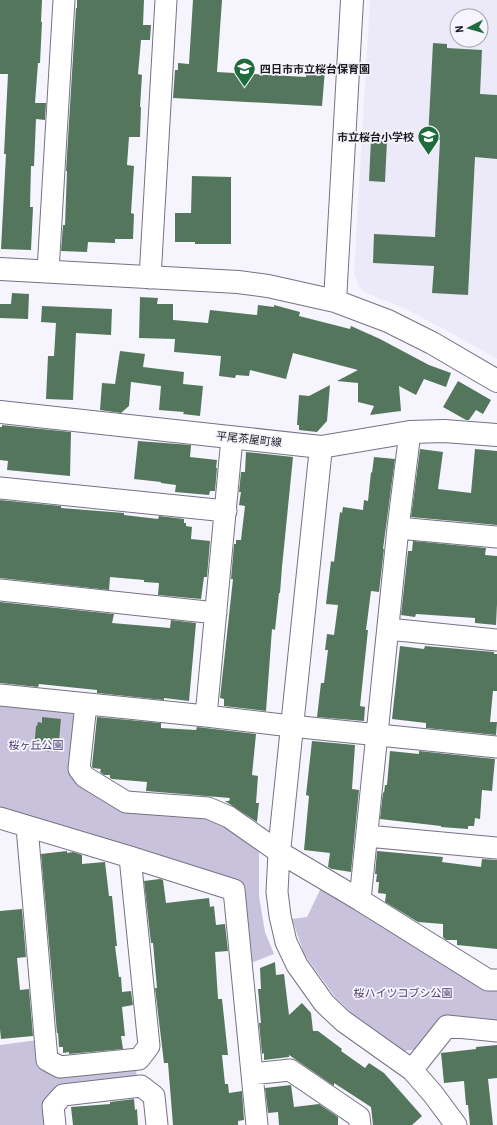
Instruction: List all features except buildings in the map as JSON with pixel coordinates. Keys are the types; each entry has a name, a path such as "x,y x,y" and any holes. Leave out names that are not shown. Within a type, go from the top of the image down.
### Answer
{"street":[{"path":"48,271 64,0"},
{"path":"150,278 166,0"},
{"path":"335,301 352,0"},
{"path":"0,269 238,282 268,286 335,301 388,321 432,343 497,381"},
{"name":"平尾茶屋町線","path":"0,412 321,448 410,432 444,431 497,435"},
{"path":"360,900 398,528 410,432"},
{"path":"206,716 232,438"},
{"path":"321,448 279,852 276,892 280,916 286,942 297,965 324,1003 343,1021 412,1070 433,1094 456,1125"},
{"path":"0,488 226,511"},
{"path":"398,528 497,537"},
{"path":"0,590 216,613"},
{"path":"388,629 497,640"},
{"path":"0,696 497,747"},
{"path":"86,704 79,769 85,777 126,802 208,808 229,817 279,852 360,900 488,980 497,980"},
{"path":"0,818 234,890 257,1125"},
{"path":"27,827 47,1060 60,1067 139,1059 149,1046 130,857"},
{"path":"367,836 497,848"},
{"path":"412,1070 447,1026 497,1031"},
{"path":"252,1074 290,1070 359,1117 360,1125"},
{"path":"55,1125 53,1106 63,1094 141,1086 154,1096 157,1125"}],"shaded area":[{"name":"市立桜台小学校","path":"370,0 497,0 497,359 408,310 364,292 357,282 354,273"}],"green space":[{"name":"桜ヶ丘公園","path":"0,703 70,711 76,718 80,783 206,816 251,840 259,851 259,896 265,932 274,954 251,963 243,883 0,808"},
{"name":"桜ハイツコブシ公園","path":"321,888 497,989 497,1023 444,1019 420,1049 404,1051 358,1019 335,997 304,954 292,919 307,917"},
{"path":"38,1040 41,1063 136,1066 137,1081 58,1088 48,1125 0,1125 0,1045"}],"place":[{"name":"四日市市立桜台保育園","path":"244,88"},
{"name":"市立桜台小学校","path":"429,156"}]}
